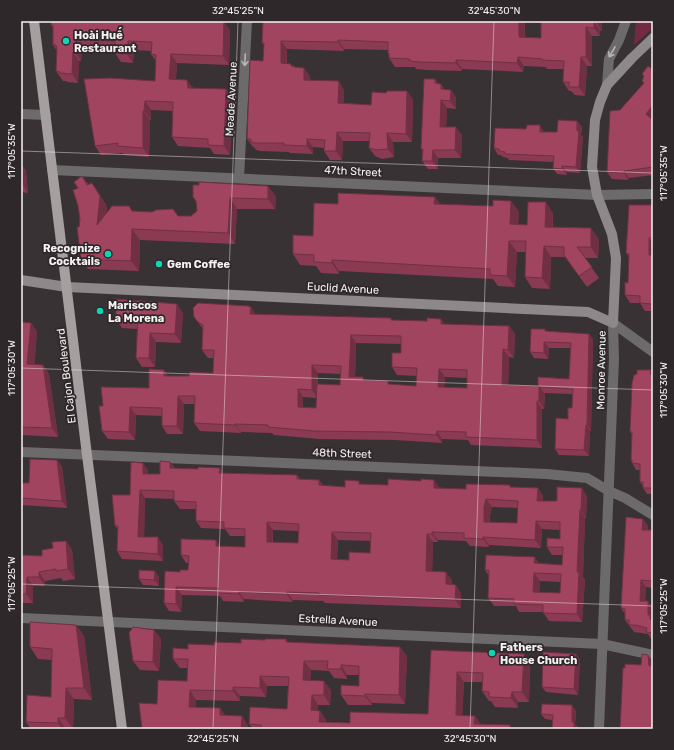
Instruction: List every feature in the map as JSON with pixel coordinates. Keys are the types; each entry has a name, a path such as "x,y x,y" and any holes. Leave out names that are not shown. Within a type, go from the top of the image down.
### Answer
{"main road":[{"name":"El Cajon Boulevard","path":"34,21 122,729"},
{"path":"607,85 653,38"},
{"name":"Monroe Avenue","path":"607,85 595,120 592,166 597,195 612,234 616,258 614,323"},
{"name":"Euclid Avenue","path":"21,280 67,287 588,312 614,323"}],"street":[{"name":"Meade Avenue","path":"239,178 247,21"},
{"name":"Monroe Avenue","path":"607,85 609,59 619,40 626,21"},
{"path":"21,114 46,115"},
{"name":"47th Street","path":"52,170 597,195 653,194"},
{"name":"Monroe Avenue","path":"599,729 614,359 614,323"},
{"name":"Euclid Avenue","path":"614,323 653,352"},
{"name":"48th Street","path":"21,452 547,474 587,478 653,515"},
{"name":"Estrella Avenue","path":"21,618 602,644 653,655"}],"shaded area":[{"path":"636,21 653,21 653,28 634,45"}],"building":[{"path":"51,21 224,21 223,56 171,54 169,79 187,80 188,88 226,89 224,146 208,145 208,139 172,137 173,102 145,101 143,111 143,148 117,146 118,143 95,146 84,79 110,78 155,81 156,55 151,54 152,42 128,41 127,54 115,53 115,41 76,40 75,52 73,52 72,74 60,73 56,71 57,47 56,45 53,45 53,25 51,25"},
{"path":"263,21 519,21 519,37 541,38 541,21 596,22 594,22 594,28 586,27 586,57 581,57 579,87 569,87 569,82 563,82 564,61 518,57 517,63 456,60 456,63 420,62 410,61 410,59 389,58 388,42 338,40 338,42 281,41 281,63 304,68 304,80 339,81 338,103 371,105 372,92 386,93 387,91 407,91 406,134 387,133 388,149 376,150 369,148 370,133 337,132 336,151 324,151 325,140 307,139 307,146 284,145 284,143 253,143 250,142 251,139 247,139 250,60 263,61"},
{"path":"648,66 653,70 653,105 646,114 653,120 653,167 624,171 624,173 607,172 610,111 620,110 644,83 642,81 644,76 642,74"},
{"path":"424,79 435,79 435,83 441,84 441,89 451,90 450,101 441,100 440,127 456,127 455,150 433,150 432,161 422,161 423,149 421,149"},
{"path":"558,120 577,121 577,131 579,131 576,167 562,166 562,169 553,168 554,156 505,154 505,152 494,148 495,128 526,129 527,125 540,125 540,132 557,132"},
{"path":"82,176 87,185 92,183 100,196 97,225 112,206 129,206 132,211 152,212 156,210 173,209 178,216 191,216 197,211 196,201 193,197 193,185 199,185 199,182 268,186 268,199 230,198 228,233 132,229 131,261 81,259 77,227 79,227 80,219 73,190 78,188 74,182"},
{"path":"338,193 435,197 434,204 493,206 493,200 511,201 510,224 527,225 528,202 546,202 545,227 591,228 591,247 577,247 592,267 579,276 564,255 564,247 544,246 542,278 525,277 526,241 509,241 507,276 490,275 490,269 332,260 332,263 314,262 314,255 293,254 293,235 313,236 314,203 338,204"},
{"path":"629,205 653,205 653,238 649,238 649,255 653,255 653,319 651,319 652,304 640,303 640,296 625,295 625,282 628,283 629,254 626,253"},
{"path":"116,299 177,304 175,334 150,333 149,358 136,358 138,320 116,319"},
{"path":"198,303 249,306 251,307 250,314 391,318 391,320 427,321 427,318 441,319 441,324 509,326 508,350 503,349 502,385 539,386 539,401 537,401 537,440 466,437 466,432 437,431 436,435 390,432 314,431 268,427 268,425 194,423 195,396 178,396 177,426 162,426 162,408 130,407 129,432 102,431 99,406 103,406 101,387 149,388 149,369 164,370 164,376 189,376 190,372 213,373 214,350 202,350 203,325 194,317 193,308","holes":["351,335 401,336 401,353 392,353 392,367 417,368 416,386 388,384 388,381 363,380 363,377 349,377","312,365 341,366 340,385 317,384 316,408 298,407 298,389 312,390","439,369 467,370 467,388 438,387"]},
{"path":"21,322 31,323 27,364 43,365 52,428 21,427"},
{"path":"531,329 545,329 545,331 589,334 587,425 584,450 555,449 556,418 568,419 568,408 572,408 573,389 538,386 538,377 569,379 571,343 544,342 544,353 530,352"},
{"path":"637,370 651,370 650,374 653,374 653,488 643,488 643,482 640,482 640,464 632,463 631,460 632,432 630,432 632,383 634,375 637,374"},
{"path":"30,459 57,460 62,501 21,498 21,483 29,483"},
{"path":"160,461 170,462 170,468 220,468 219,473 297,475 297,479 319,480 319,485 345,487 345,480 359,481 359,484 388,485 388,479 421,481 421,479 434,480 434,488 466,489 466,484 510,485 510,487 538,488 537,501 557,501 557,487 582,488 577,572 579,572 577,614 543,613 543,605 514,604 514,599 488,598 489,570 485,570 486,555 535,557 534,563 562,565 563,547 547,547 547,538 560,539 560,522 536,521 535,540 483,537 483,539 464,538 464,533 432,532 432,534 427,534 426,571 446,572 446,584 456,585 455,600 319,595 319,593 287,592 287,594 239,592 239,594 218,593 218,588 176,587 176,604 164,603 165,571 180,572 180,570 188,570 189,556 181,555 181,539 216,540 216,546 245,547 245,529 224,528 224,522 196,521 196,502 174,501 174,491 140,490 138,537 158,537 158,554 117,551 118,526 115,526 112,495 130,495 131,462 143,463 143,474 160,474","holes":["486,499 518,501 517,523 484,522 484,507","267,522 299,524 298,543 267,542","332,532 371,533 370,553 349,552 349,560 331,559","534,573 561,574 560,593 533,592"]},
{"path":"626,517 643,519 642,530 653,530 653,581 641,580 640,601 648,601 648,615 650,615 650,619 653,620 653,633 646,632 647,628 629,625 629,620 625,620 625,609 621,608"},
{"path":"66,541 68,569 56,571 56,569 39,572 39,577 27,577 26,594 21,594 21,555 42,556 42,550 53,548 52,542"},
{"path":"139,570 155,571 154,580 139,579"},
{"path":"30,622 76,625 84,688 66,688 65,718 58,718 58,723 26,722 27,695 51,697 52,649 30,647"},
{"path":"133,627 154,630 153,662 133,661 129,633"},
{"path":"241,639 286,639 286,642 400,647 399,695 341,695 341,685 359,686 359,666 341,665 341,669 327,669 328,661 304,661 303,680 324,681 324,695 312,695 311,710 320,711 319,722 350,723 350,712 428,714 431,650 524,654 522,692 512,692 511,698 489,697 489,692 482,691 483,673 457,672 456,715 475,716 474,724 510,725 510,729 261,729 261,725 249,724 250,707 287,709 289,677 260,676 260,688 233,687 233,691 190,690 189,707 220,708 220,715 242,716 241,729 142,729 139,703 157,704 158,680 187,681 188,659 173,659 173,648 188,649 188,644 214,645 214,642 241,643"},
{"path":"543,652 576,654 574,689 542,687"},
{"path":"642,654 648,655 649,666 653,666 653,729 620,729 623,668 625,668 625,664 641,665"},
{"path":"542,704 572,705 572,722 574,722 574,729 552,729 553,715 541,714"}],"place":[{"name":"Hoài Huế Restaurant","path":"66,41"},
{"name":"Recognize Cocktails","path":"108,254"},
{"name":"Gem Coffee","path":"159,264"},
{"name":"Mariscos La Morena","path":"100,311"},
{"name":"Fathers House Church","path":"492,653"}]}
